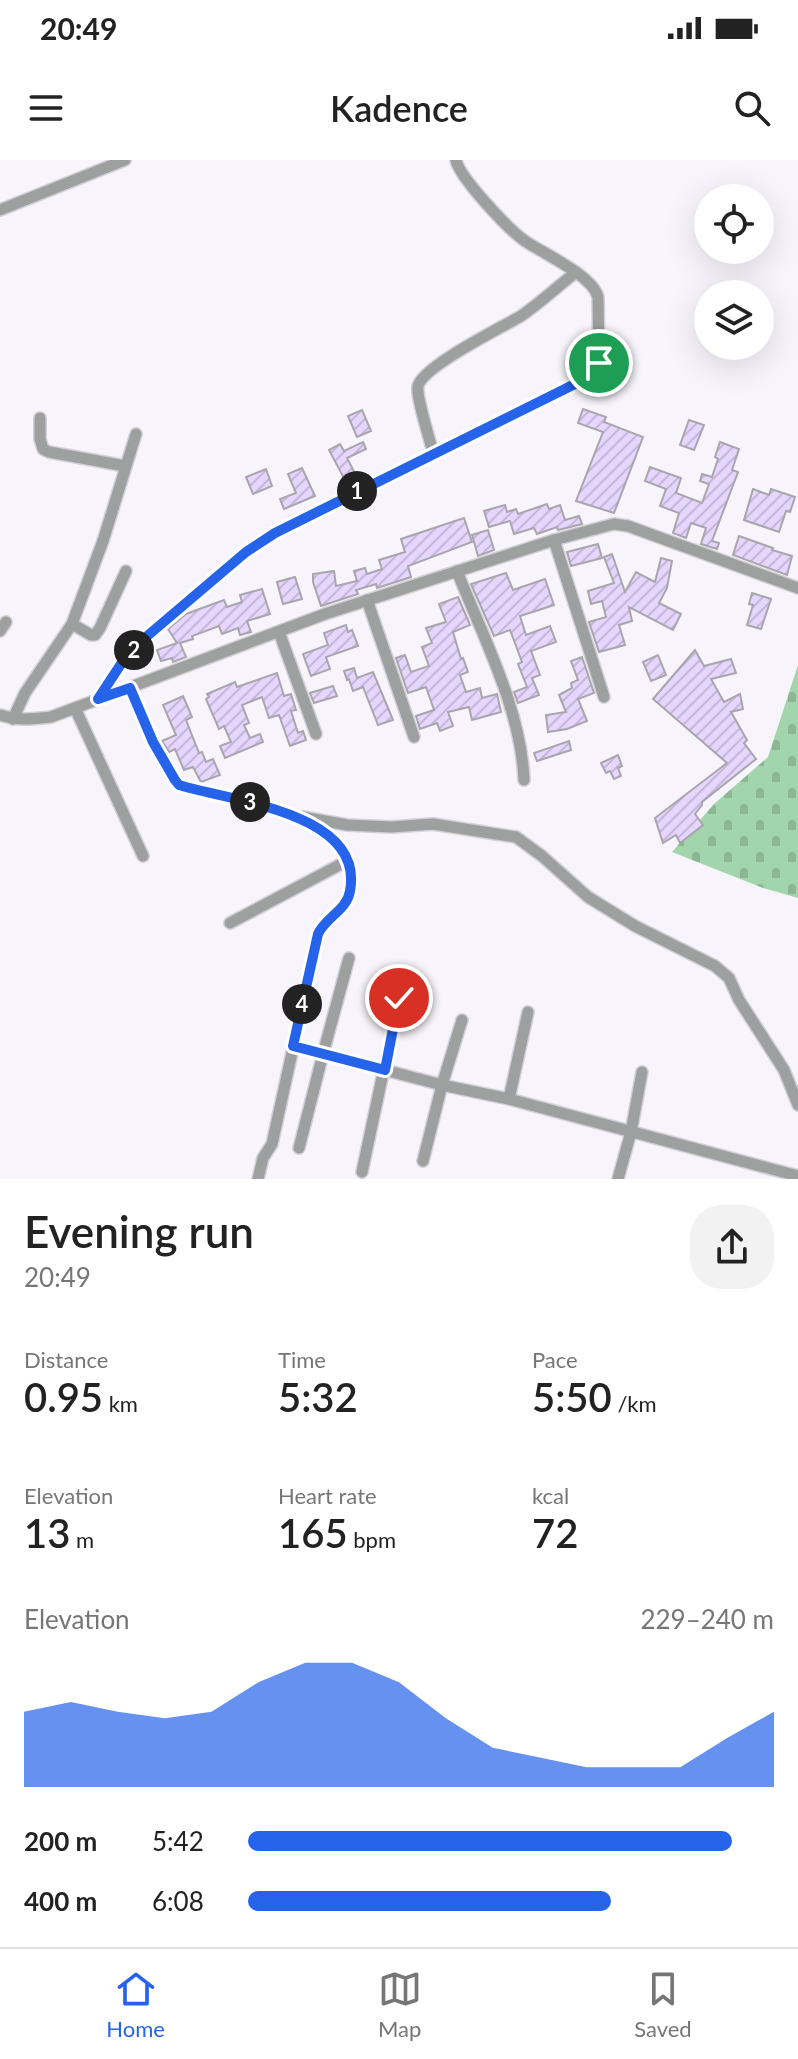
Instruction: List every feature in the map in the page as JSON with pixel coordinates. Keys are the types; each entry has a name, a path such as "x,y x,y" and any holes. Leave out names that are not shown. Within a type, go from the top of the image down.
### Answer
{"street":[{"path":"0,210 125,160"},
{"path":"98,699 123,661 146,637 246,552 275,533 583,380 599,363 598,297 595,288 550,255 523,240 471,185 456,160"},
{"path":"433,453 419,398 418,386 424,375 522,315 575,273"},
{"path":"40,418 43,449 125,466"},
{"path":"13,719 25,693 72,624 103,541 136,434"},
{"path":"0,715 13,719 51,717 325,614 554,540 614,524 628,526 798,588"},
{"path":"554,540 604,697"},
{"path":"72,624 95,635 126,571"},
{"path":"457,571 509,701 523,754 524,780"},
{"path":"367,600 414,737"},
{"path":"279,632 316,734"},
{"path":"130,688 153,742 179,785 287,814 332,838 345,853 351,881 350,894 343,908 322,925 318,934 272,1144 263,1158 258,1179"},
{"path":"75,708 143,856"},
{"path":"287,814 347,825 392,827 433,824 516,837 588,897 635,926 715,966 729,978 739,1000 784,1070 798,1105"},
{"path":"230,923 347,861"},
{"path":"299,1148 349,958"},
{"path":"362,1172 399,998"},
{"path":"509,1099 528,1012"},
{"path":"423,1161 462,1020"},
{"path":"293,1046 509,1099 798,1176"},
{"path":"618,1179 642,1072"}],"green space":[{"path":"798,665 798,898 763,888 672,852 714,804 768,757"}],"building":[{"path":"583,409 606,417 604,422 643,437 614,513 576,501 603,432 578,423"},
{"path":"362,410 371,431 357,437 348,416"},
{"path":"689,420 704,425 694,450 680,445"},
{"path":"363,442 366,449 347,458 358,479 347,484 329,450 340,444 344,451"},
{"path":"720,442 739,449 732,470 738,472 712,541 719,543 717,549 701,544 706,528 691,523 686,538 673,533 679,513 660,506 666,489 645,481 650,467 681,478 676,493 702,503 709,484 700,481 702,474 712,477"},
{"path":"302,468 315,496 284,509 280,499 296,493 288,474"},
{"path":"266,469 272,486 253,494 246,477"},
{"path":"753,489 769,495 771,489 795,497 779,532 744,520"},
{"path":"547,504 549,509 560,505 565,520 579,516 582,524 558,530 557,527 537,534 534,528 514,534 510,521 489,527 484,511 505,505 507,512 516,509 518,514"},
{"path":"464,518 472,542 408,566 411,577 377,588 376,584 356,590 358,594 321,606 313,574 334,571 336,586 357,581 354,571 365,568 367,574 382,569 379,560 405,552 401,539"},
{"path":"488,530 494,550 478,556 472,535"},
{"path":"739,536 792,556 787,575 733,555"},
{"path":"598,544 602,558 571,566 567,552"},
{"path":"612,554 625,592 636,572 655,582 661,558 672,561 667,588 659,603 681,614 673,630 629,607 632,621 619,625 625,645 599,652 589,622 606,617 602,601 591,604 588,591 614,583 604,557"},
{"path":"506,573 513,590 545,579 554,605 520,616 526,635 550,626 556,642 531,651 540,675 532,678 539,695 518,703 514,692 527,687 510,630 494,636 471,584"},
{"path":"295,577 302,599 283,604 277,582"},
{"path":"262,589 270,614 247,621 251,632 240,635 238,628 222,634 219,626 180,643 186,657 173,662 172,658 161,661 157,650 177,643 168,629 186,614 224,600 227,607 242,602 240,595"},
{"path":"752,593 771,599 761,629 747,625 753,605 749,604"},
{"path":"458,597 470,625 453,632 468,672 460,675 466,692 480,688 482,698 497,694 501,712 472,720 469,707 448,712 453,726 440,731 437,723 420,729 416,716 434,710 426,687 408,693 396,658 405,655 411,672 429,666 422,647 432,643 426,628 446,622 439,604"},
{"path":"346,625 348,632 352,630 358,646 326,657 330,669 311,676 303,654 328,645 324,633"},
{"path":"695,650 704,666 731,659 736,673 711,679 724,702 740,694 743,709 731,712 747,740 744,743 756,759 702,802 695,814 703,825 680,843 676,835 663,843 655,818 727,763 653,699"},
{"path":"658,655 666,675 651,681 643,662"},
{"path":"582,657 594,693 578,699 587,721 548,732 546,715 566,712 559,695 572,688 571,683 578,680 571,661"},
{"path":"354,668 357,678 373,672 393,720 378,725 363,687 353,691 347,680 344,671"},
{"path":"277,673 284,696 291,694 296,710 291,711 298,733 303,731 306,740 290,746 279,715 269,718 262,697 242,705 249,723 244,725 250,738 260,734 263,742 225,758 220,746 231,742 224,726 219,729 206,699 209,697 207,694 235,682 237,687"},
{"path":"333,686 337,696 314,703 310,693"},
{"path":"183,696 192,717 186,720 199,753 202,752 206,762 213,759 220,775 201,782 193,767 184,770 175,749 169,752 162,741 176,735 163,705"},
{"path":"569,741 571,750 537,761 534,753"},
{"path":"618,755 622,766 618,768 621,776 614,779 610,771 606,773 601,763"}],"route":[{"path":"399,998 385,1070 293,1046 318,934 322,925 343,908 350,894 350,870 345,853 332,838 287,814 179,785 153,742 130,688 98,699 123,661 146,637 246,552 275,533 583,380 599,363"}]}
